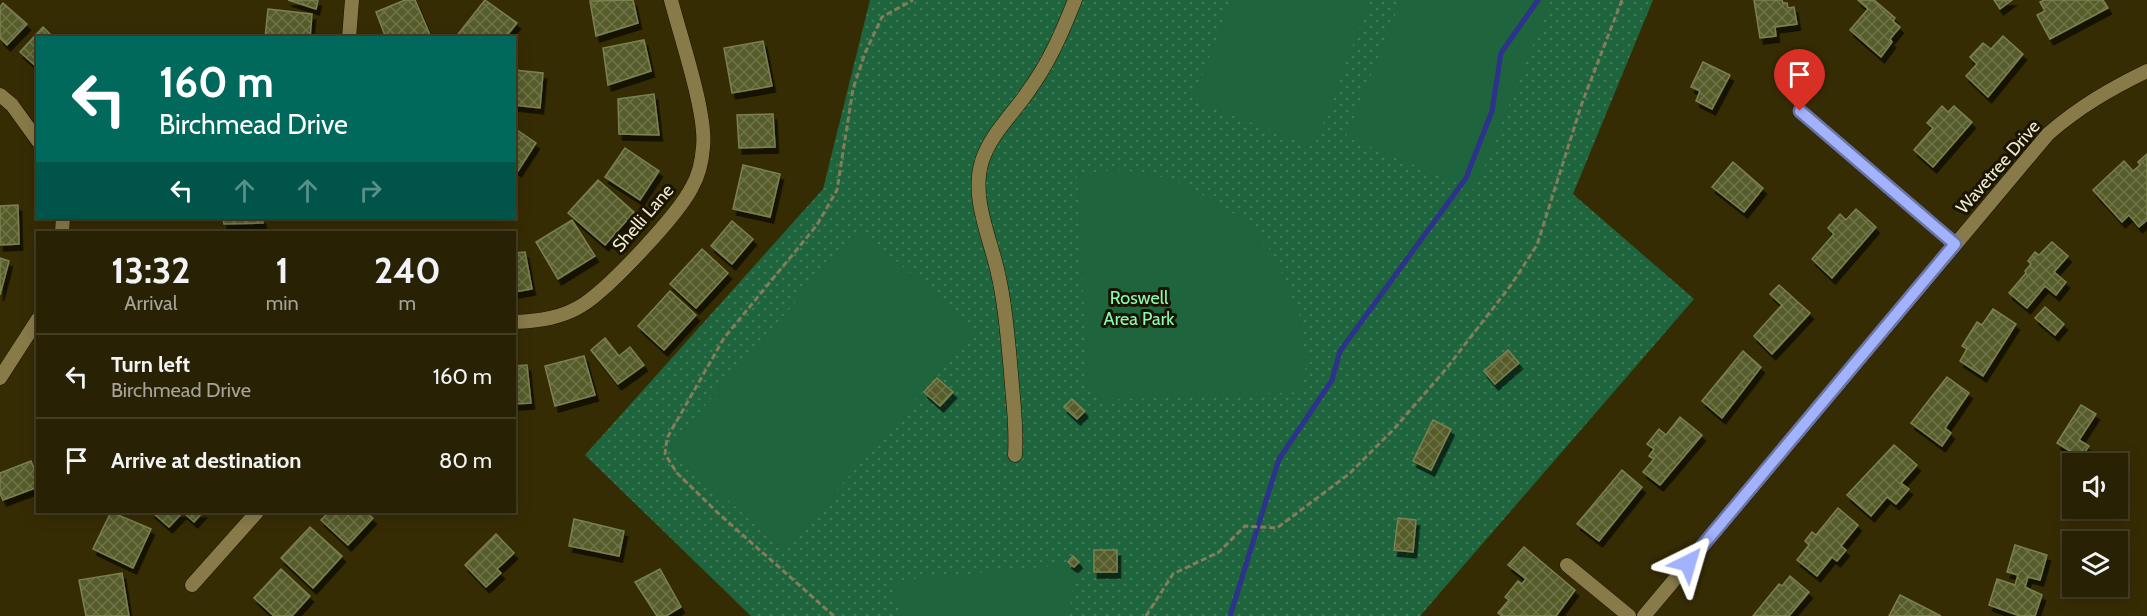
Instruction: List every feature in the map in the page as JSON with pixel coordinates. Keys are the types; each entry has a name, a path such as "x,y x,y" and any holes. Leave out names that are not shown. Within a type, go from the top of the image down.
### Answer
{"street":[{"path":"349,36 351,0"},
{"name":"Shelli Lane","path":"516,322 540,321 563,315 584,305 608,285 681,204 692,187 699,170 704,145 702,119 671,0"},
{"path":"1015,455 1016,402 1011,351 999,278 979,202 979,181 982,161 994,137 1026,96 1055,50 1075,0"},
{"name":"Wavetree Drive","path":"1644,616 2048,134 2099,95 2147,72"},
{"path":"0,95 12,105 36,138"},
{"path":"1800,111 1955,244"},
{"path":"0,378 36,322"},
{"path":"192,585 256,513"},
{"path":"1567,565 1629,616"}],"path":[{"path":"834,616 726,521 676,473 665,454 667,438 724,338 822,216 837,190 853,89 865,53 882,17 913,0"},
{"path":"1146,616 1173,574 1219,552 1245,526 1277,528 1349,474 1393,430 1446,369 1511,285 1537,245 1582,103 1622,0"}],"green space":[{"name":"Roswell Area Park","path":"870,0 1653,0 1573,194 1694,299 1420,616 751,616 585,455 823,189"},
{"path":"1231,0 1370,0 1314,147 1193,100"},
{"path":"1401,0 1551,0 1475,190 1346,137"},
{"path":"1114,170 1146,172 1184,184 1241,218 1273,253 1299,314 1306,357 1303,392 1102,400 1088,388 1077,174"},
{"path":"859,229 976,330 785,550 668,448"},
{"path":"1064,565 1074,574 1069,616 900,616 891,581"}],"building":[{"path":"288,0 318,0 316,9"},
{"path":"405,0 415,0 430,35 385,36 376,12"},
{"path":"485,0 517,23 507,36 457,36"},
{"path":"633,0 638,23 596,36 590,1"},
{"path":"1754,0 1782,0 1783,3 1787,3 1788,8 1794,7 1797,24 1775,27 1776,36 1760,38"},
{"path":"1858,0 1874,0 1895,18 1893,21 1900,27 1890,39 1892,42 1881,57 1850,30 1868,9"},
{"path":"1994,0 2012,0 2000,9"},
{"path":"2044,0 2103,0 2108,8 2050,39 2037,15 2045,11 2040,2"},
{"path":"3,3 27,24 7,45 0,38 0,7"},
{"path":"268,9 312,14 310,36 265,36"},
{"path":"43,27 52,36 36,36 36,66 20,52"},
{"path":"2003,36 2023,54 1988,97 1966,76 1977,64 1970,57 1983,43 1991,49"},
{"path":"644,40 651,71 608,85 603,48"},
{"path":"763,41 772,86 732,93 724,48"},
{"path":"1703,62 1730,75 1712,109 1696,101 1700,91 1691,87"},
{"path":"516,70 543,73 540,108 516,105"},
{"path":"654,94 659,135 619,134 618,99"},
{"path":"1942,106 1948,112 1954,106 1972,122 1933,167 1914,150 1933,128 1927,123"},
{"path":"773,114 775,147 739,148 737,115"},
{"path":"516,129 536,143 518,171 516,170"},
{"path":"625,148 659,171 640,200 605,177"},
{"path":"2147,154 2147,220 2139,227 2129,215 2122,222 2093,190 2124,161 2133,171 2140,165 2138,162"},
{"path":"1733,162 1763,188 1744,212 1712,187"},
{"path":"743,165 780,174 770,217 733,209"},
{"path":"598,180 634,212 605,245 568,213"},
{"path":"18,205 19,244 0,245 0,206"},
{"path":"1856,209 1876,227 1832,278 1812,259 1834,234 1828,228 1840,214 1846,220"},
{"path":"223,219 262,219 263,223 224,224"},
{"path":"572,220 595,256 558,279 536,242"},
{"path":"732,221 753,239 732,264 711,246"},
{"path":"2052,242 2068,256 2054,272 2066,282 2056,295 2045,286 2027,308 2009,293 2026,273 2025,271 2031,264 2028,261 2035,252 2039,255"},
{"path":"702,249 728,273 696,308 670,284"},
{"path":"525,252 532,289 516,292 516,253"},
{"path":"0,258 9,261 0,295"},
{"path":"1779,285 1810,313 1772,354 1754,336 1782,305 1770,294"},
{"path":"670,291 696,315 664,350 638,326"},
{"path":"2045,307 2064,324 2055,335 2035,318"},
{"path":"1993,309 2016,324 1983,376 1960,361 1967,349 1962,346 1977,322 1982,325"},
{"path":"605,338 619,356 630,347 644,365 618,384 591,350"},
{"path":"1508,350 1519,363 1495,384 1484,371"},
{"path":"1743,351 1761,367 1722,418 1702,401"},
{"path":"584,356 595,395 555,406 545,366"},
{"path":"527,365 531,403 516,404 516,366"},
{"path":"1947,377 1969,393 1945,428 1951,433 1942,446 1911,423"},
{"path":"937,378 953,392 940,406 924,392"},
{"path":"1072,399 1085,411 1077,419 1064,407"},
{"path":"2081,405 2096,414 2079,440 2089,446 2084,453 2073,453 2057,443"},
{"path":"1680,417 1702,435 1660,485 1643,472 1654,459 1649,456 1654,449 1647,444 1659,429 1666,435"},
{"path":"1433,420 1451,429 1431,470 1413,461"},
{"path":"1894,445 1917,465 1901,483 1909,489 1896,504 1887,497 1871,516 1847,495"},
{"path":"31,461 36,473 36,488 3,500 0,493 0,473"},
{"path":"1622,470 1642,487 1599,541 1577,524"},
{"path":"1838,508 1858,525 1841,546 1846,550 1837,561 1832,557 1817,576 1797,560 1809,545 1805,541 1812,532 1816,535"},
{"path":"111,513 151,529 133,568 93,549"},
{"path":"153,513 182,513 169,527"},
{"path":"184,513 202,513 194,522"},
{"path":"328,513 366,513 373,518 348,545 321,520"},
{"path":"1398,518 1416,520 1413,552 1394,550"},
{"path":"574,519 624,531 619,556 569,546"},
{"path":"310,527 342,556 313,588 281,558"},
{"path":"496,534 514,553 497,569 501,573 486,587 465,565"},
{"path":"2015,545 2047,555 2040,580 2028,577 2025,587 2042,595 2035,616 2020,616 1989,605 1997,579 2015,585 2018,575 2007,572"},
{"path":"1524,547 1575,590 1556,616 1502,616 1498,613 1509,600 1505,597 1518,581 1522,584 1526,579 1508,565"},
{"path":"1094,550 1117,550 1117,572 1094,572"},
{"path":"1073,556 1079,562 1074,567 1068,562"},
{"path":"281,569 310,596 292,616 274,616 254,598"},
{"path":"660,569 681,607 666,616 657,616 635,582"},
{"path":"122,573 129,616 86,616 79,580"},
{"path":"1790,576 1809,592 1789,616 1753,616 1779,584 1782,586"},
{"path":"1900,595 1941,616 1889,616"}],"waterway":[{"path":"1230,616 1279,459 1332,380 1340,351 1466,178 1492,111 1501,53 1538,0"}],"route":[{"path":"1688,563 1955,244 1800,111"}]}
